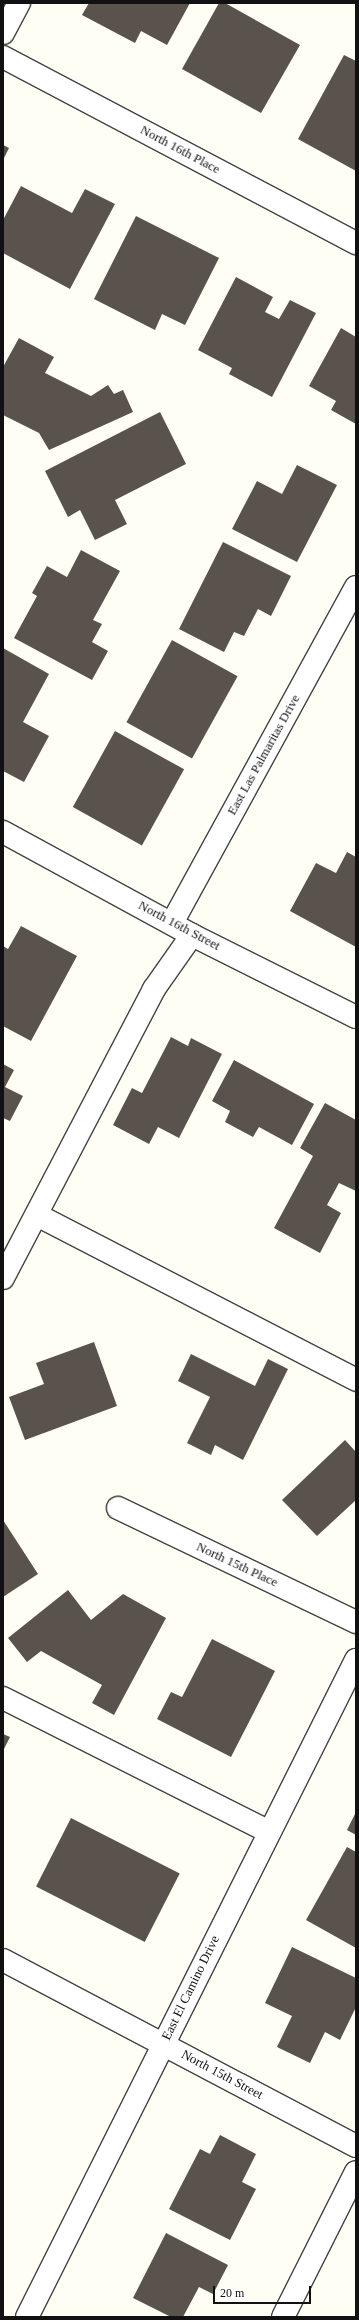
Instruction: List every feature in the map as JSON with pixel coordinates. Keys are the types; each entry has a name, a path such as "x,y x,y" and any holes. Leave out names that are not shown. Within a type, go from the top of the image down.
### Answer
{"street":[{"path":"3,33 19,3"},
{"name":"North 16th Place","path":"3,57 356,243"},
{"name":"East Las Palmaritas Drive","path":"172,923 356,587"},
{"name":"North 16th Street","path":"3,832 192,935 356,1017"},
{"path":"3,1278 154,989 192,935"},
{"path":"36,1215 356,1380"},
{"name":"North 15th Place","path":"118,1508 356,1622"},
{"name":"East El Camino Drive","path":"27,2317 356,1660"},
{"path":"3,1698 269,1832"},
{"name":"North 15th Street","path":"3,1960 356,2146"},
{"path":"282,2317 356,2172"}],"building":[{"path":"89,3 190,3 167,45 141,31 135,43 82,15"},
{"path":"219,3 225,3 300,45 261,113 182,69"},
{"path":"344,55 356,61 356,171 298,139"},
{"path":"3,145 9,148 3,160"},
{"path":"21,186 72,213 85,189 115,204 70,289 3,253 3,220"},
{"path":"136,216 219,258 185,325 162,314 155,330 94,299"},
{"path":"236,277 273,297 265,312 279,319 290,300 316,313 272,397 229,374 232,368 198,350"},
{"path":"341,328 356,337 356,424 331,410 336,401 309,386"},
{"path":"19,338 54,357 45,373 91,396 108,385 114,394 123,390 133,412 49,450 39,433 3,415 3,367"},
{"path":"160,412 186,464 115,500 127,524 95,540 80,510 68,517 45,471"},
{"path":"297,465 337,485 297,562 232,529 257,481 282,494"},
{"path":"223,542 291,576 271,616 258,609 244,636 234,632 224,652 179,629"},
{"path":"81,550 120,571 93,620 102,624 92,642 108,651 92,680 14,638 37,596 32,593 47,566 67,577"},
{"path":"172,640 238,676 192,759 126,722"},
{"path":"3,648 49,674 23,722 49,736 24,782 3,771"},
{"path":"115,731 184,769 142,845 73,807"},
{"path":"347,852 356,857 356,947 290,911 316,863 336,873"},
{"path":"21,926 77,956 31,1041 3,1026 3,946 8,949"},
{"path":"171,1037 188,1046 191,1038 222,1054 179,1138 158,1127 149,1144 113,1125 132,1088 142,1093"},
{"path":"234,1060 314,1104 292,1145 259,1127 253,1137 225,1122 230,1111 212,1101"},
{"path":"3,1064 14,1070 5,1087 23,1096 10,1121 3,1118"},
{"path":"325,1103 356,1120 356,1191 339,1183 327,1205 341,1213 320,1253 274,1228 313,1156 300,1148"},
{"path":"94,1342 117,1406 25,1440 9,1397 44,1384 36,1363"},
{"path":"191,1354 255,1386 268,1359 288,1369 243,1460 215,1445 211,1455 187,1443 210,1397 178,1381"},
{"path":"345,1440 356,1452 356,1500 317,1536 282,1500"},
{"path":"3,1520 38,1574 3,1597"},
{"path":"68,1590 91,1620 123,1594 166,1618 114,1715 92,1703 102,1685 41,1651 27,1662 8,1638"},
{"path":"212,1639 275,1671 231,1757 157,1719 171,1692 182,1697"},
{"path":"3,1734 10,1737 3,1751"},
{"path":"356,1812 356,1835 347,1830"},
{"path":"71,1818 180,1873 145,1942 36,1887"},
{"path":"347,1847 356,1852 356,1948 306,1920"},
{"path":"292,1947 356,1978 356,2007 340,2040 325,2032 310,2063 277,2047 292,2016 265,2003"},
{"path":"220,2135 256,2154 242,2182 256,2189 230,2240 169,2209 200,2149 210,2154"},
{"path":"166,2233 228,2265 213,2294 199,2287 183,2317 171,2317 133,2298"}]}
